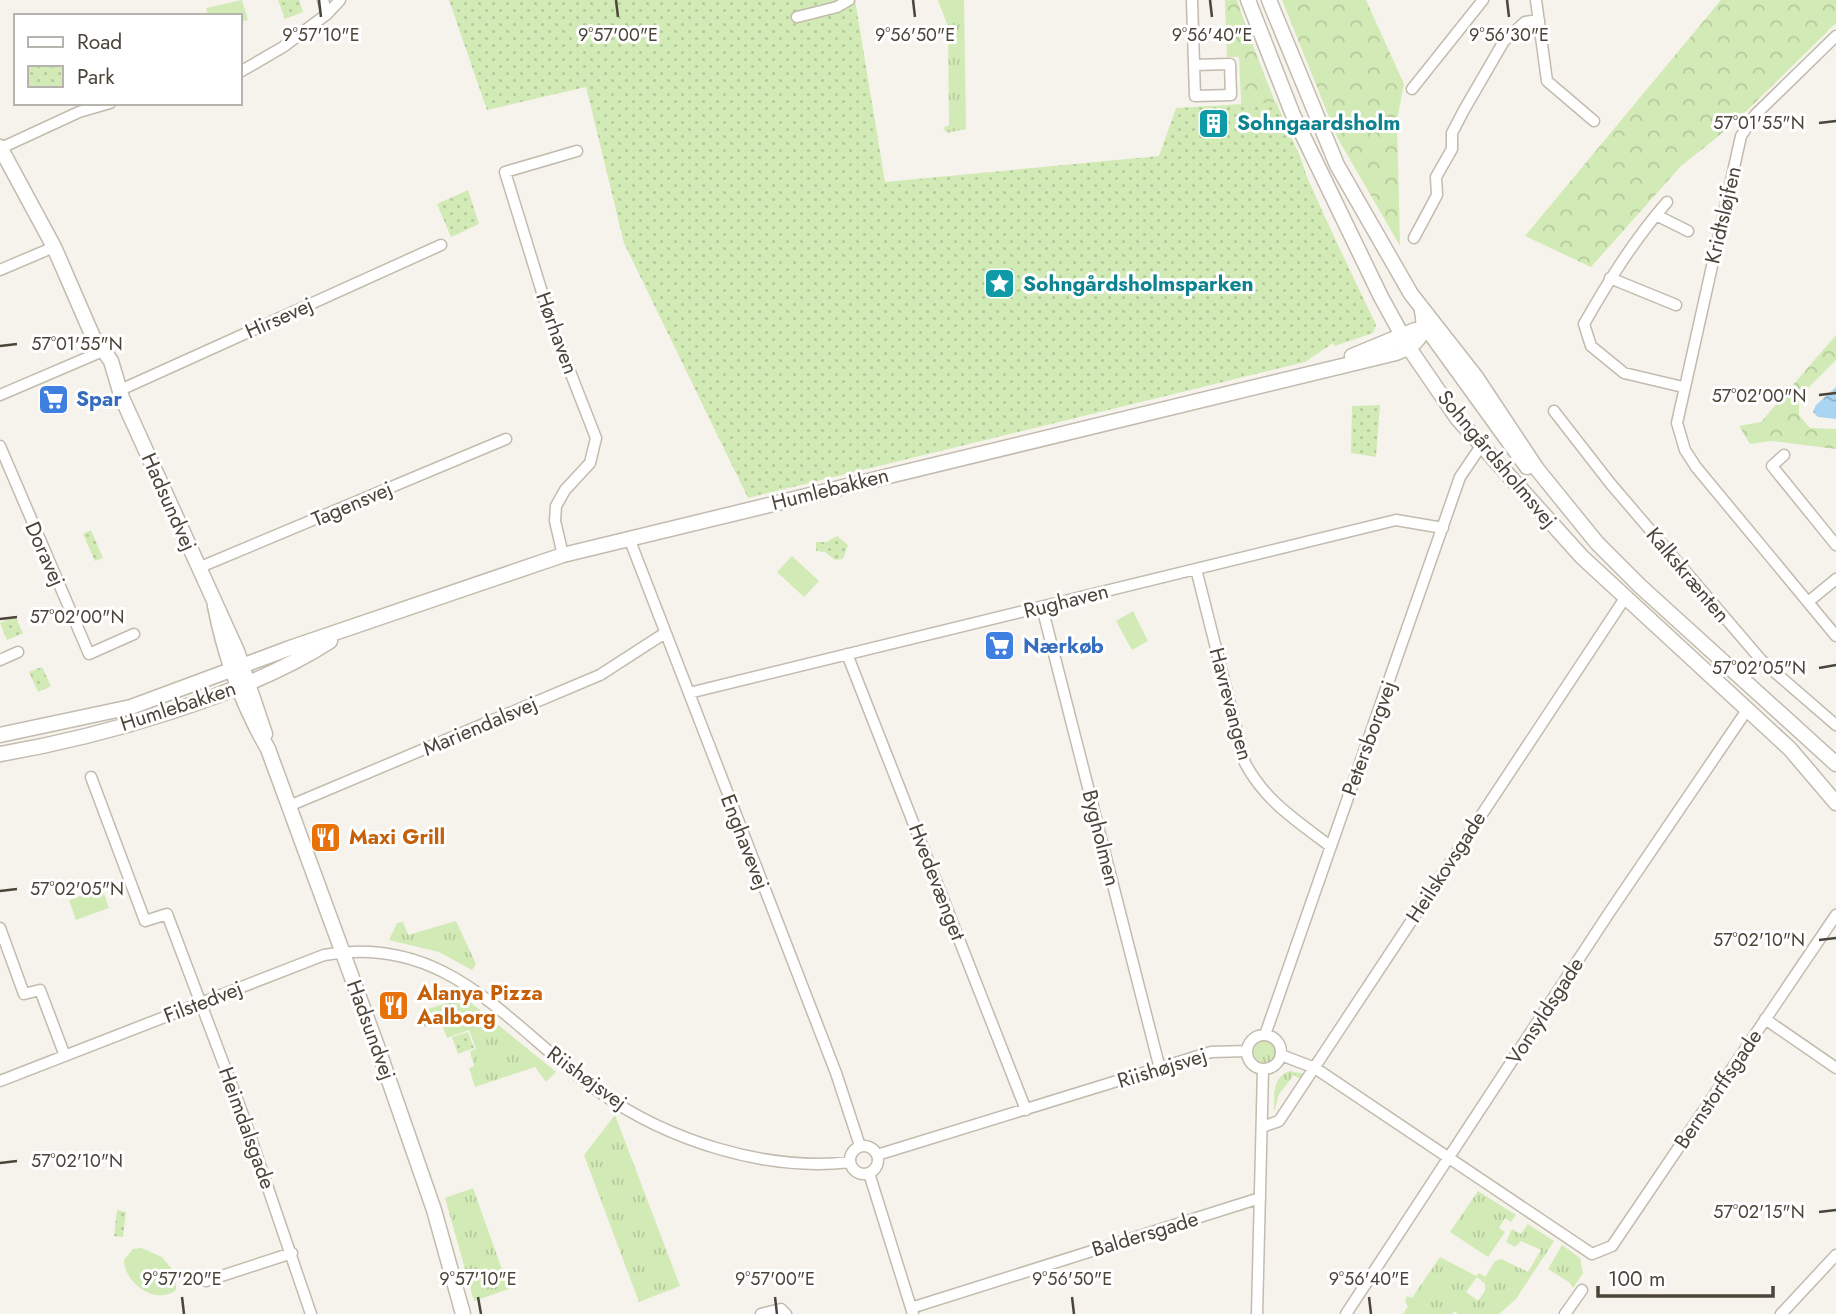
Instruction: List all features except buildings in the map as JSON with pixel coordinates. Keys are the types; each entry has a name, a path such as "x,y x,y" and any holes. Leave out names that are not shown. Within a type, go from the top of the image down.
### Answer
{"street":[{"path":"323,0 327,14"},
{"path":"242,71 283,47 327,14 340,0"},
{"path":"797,17 849,0"},
{"path":"1192,0 1194,65 1195,96 1231,95 1230,64 1194,65"},
{"name":"Sohngårdsholmsvej","path":"1248,0 1298,128 1405,342 1457,418 1582,557 1790,749 1836,803"},
{"name":"Sohngårdsholmsvej","path":"1269,0 1337,165 1422,311 1454,348 1538,469 1597,543 1640,586 1836,764"},
{"path":"1412,89 1483,0"},
{"path":"1536,0 1547,81 1594,121"},
{"path":"1414,238 1437,195 1436,177 1452,149 1452,133 1464,110 1504,41 1525,22 1539,20"},
{"name":"Kridtsløjfen","path":"1836,36 1755,115 1741,136 1677,423 1685,450 1836,636"},
{"path":"0,147 79,112 103,105"},
{"name":"Hadsundvej","path":"0,147 54,247 99,348 108,377 120,393 215,606 343,952 434,1210 463,1314"},
{"name":"Hørhaven","path":"564,555 555,521 556,506 565,490 590,463 596,438 557,340 505,172 577,151"},
{"path":"1667,202 1610,278 1584,324 1591,346 1624,373 1683,387"},
{"name":"Kridtsløjfen","path":"1656,215 1688,231"},
{"name":"Hirsevej","path":"120,393 441,245"},
{"path":"0,270 54,247"},
{"path":"1610,278 1676,305"},
{"path":"1422,311 1424,330 1436,339 1514,451 1597,543"},
{"path":"1405,342 1424,330"},
{"name":"Humlebakken","path":"0,735 131,707 564,555 1322,369 1405,342"},
{"path":"0,395 99,348"},
{"name":"Kalkskrænten","path":"1554,411 1609,482 1762,661 1836,726"},
{"name":"Tagensvej","path":"198,568 506,439"},
{"name":"Doravej","path":"0,446 89,654 134,634"},
{"name":"Petersborgvej","path":"1265,1035 1460,477 1482,446"},
{"path":"1784,455 1772,466 1836,545"},
{"name":"Rughaven","path":"689,693 1396,520 1443,528"},
{"name":"Enghavevej","path":"629,538 836,1073 860,1146"},
{"name":"Havrevangen","path":"1196,569 1245,763 1257,787 1329,846"},
{"path":"1808,602 1836,579"},
{"name":"Heilskovsgade","path":"1262,1127 1279,1121 1625,598"},
{"name":"Bygholmen","path":"1042,607 1160,1069"},
{"name":"Humlebakken","path":"0,754 129,723 243,684 296,663 345,631"},
{"name":"Mariendalsvej","path":"289,806 600,675 664,633"},
{"path":"0,660 18,652"},
{"name":"Hvedevænget","path":"847,654 1026,1110"},
{"name":"Vonsyldsgade","path":"1346,1314 1747,710"},
{"name":"Heimdalsgade","path":"91,777 145,921 167,914 202,1002 292,1253 311,1314"},
{"path":"1819,782 1836,794"},
{"name":"Bernstorffsgade","path":"1450,1156 1592,1254 1612,1246 1836,915"},
{"path":"0,928 24,994 40,990 65,1056"},
{"name":"Riishøjsvej","path":"343,952 381,952 440,968 468,985 600,1092 694,1140 771,1160 850,1162"},
{"name":"Filstedvej","path":"0,1081 324,955 343,952"},
{"path":"1765,1020 1836,1068"},
{"path":"1265,1035 1280,1044 1281,1055 1277,1064 1263,1069 1253,1066 1247,1051 1254,1038 1265,1035"},
{"name":"Riishøjsvej","path":"877,1155 1211,1052 1247,1051"},
{"path":"1281,1055 1315,1068 1450,1156"},
{"path":"1256,1314 1263,1069"},
{"path":"860,1146 872,1148 877,1155 877,1165 869,1173 858,1173 850,1162 853,1151 860,1146"},
{"path":"869,1173 912,1311"},
{"name":"Baldersgade","path":"912,1311 1260,1198"},
{"path":"206,1281 292,1253"},
{"path":"1781,1314 1836,1255"},
{"path":"1565,1314 1582,1290"},
{"path":"761,1314 781,1309 786,1314"}],"green space":[{"path":"242,0 248,20 242,22 242,14 208,14 206,8"},
{"path":"278,0 299,0 303,12 285,19"},
{"name":"Sohngårdsholmsparken","path":"449,0 855,0 885,182 1159,156 1176,108 1276,102 1301,159 1312,193 1376,325 1373,333 1335,346 1333,343 1305,362 748,498 624,243 586,87 487,110"},
{"path":"938,0 964,0 966,129 947,133 943,128 949,125 948,27"},
{"path":"1225,0 1237,0 1284,124 1376,325 1360,319 1243,142 1239,57 1227,57"},
{"path":"1282,0 1366,0 1404,84 1397,120 1400,246 1337,137"},
{"path":"1721,0 1836,0 1836,23 1731,126 1681,166 1591,267 1525,236"},
{"path":"468,190 479,224 451,237 437,204"},
{"path":"1836,335 1836,360 1799,397 1799,415 1810,428 1836,429 1836,449 1771,441 1750,444 1739,426 1761,422"},
{"path":"1380,405 1376,457 1351,453 1352,406"},
{"path":"91,530 103,558 95,561 83,534"},
{"path":"837,536 848,545 843,559 835,560 825,552 816,551 816,542 826,542"},
{"path":"792,556 819,581 804,597 777,572"},
{"path":"1133,611 1148,641 1132,650 1116,621"},
{"path":"15,616 23,633 7,640 0,623"},
{"path":"42,667 51,686 38,692 29,672"},
{"path":"102,888 109,908 76,920 69,900"},
{"path":"456,921 476,964 472,970 439,952 389,940 397,923 403,922 408,935"},
{"path":"464,997 556,1072 546,1082 535,1067 475,1087 469,1068 474,1066 470,1051 476,1049 469,1030 447,1038 441,1022 425,1027 419,1012"},
{"path":"468,1032 474,1048 458,1054 452,1037"},
{"path":"1265,1041 1273,1044 1276,1052 1273,1060 1265,1063 1257,1060 1254,1052 1257,1044"},
{"path":"1290,1071 1305,1074 1301,1080 1294,1075 1279,1094 1274,1112 1277,1082"},
{"path":"615,1115 680,1286 639,1302 584,1155"},
{"path":"473,1188 509,1289 474,1301 445,1198"},
{"path":"1478,1191 1516,1215 1511,1222 1505,1218 1499,1228 1505,1232 1488,1257 1450,1232"},
{"path":"117,1210 126,1212 123,1237 114,1236"},
{"path":"1528,1224 1554,1241 1516,1299 1499,1314 1458,1314 1454,1311 1452,1314 1403,1314 1408,1306 1405,1302 1407,1296 1412,1298 1440,1257 1476,1276 1479,1273 1485,1277 1495,1261 1501,1259 1528,1272 1541,1250 1521,1241 1515,1247 1506,1242 1512,1229 1521,1234","holes":["1477,1277 1485,1284 1485,1291 1478,1301 1466,1292"]},
{"path":"1562,1245 1580,1258 1583,1273 1573,1288 1569,1282 1548,1269"},
{"path":"141,1248 162,1257 176,1274 176,1290 168,1294 151,1294 142,1290 129,1277 124,1260 133,1249"}],"water":[{"path":"1836,387 1836,419 1818,417 1813,412 1816,405"}],"place":[{"name":"Sohngaardsholm","path":"1214,123"},
{"name":"Sohngårdsholmsparken","path":"1000,284"},
{"name":"Spar","path":"53,399"},
{"name":"Nærkøb","path":"1000,646"},
{"name":"Maxi Grill","path":"326,837"},
{"name":"Alanya Pizza Aalborg","path":"394,1005"}]}
